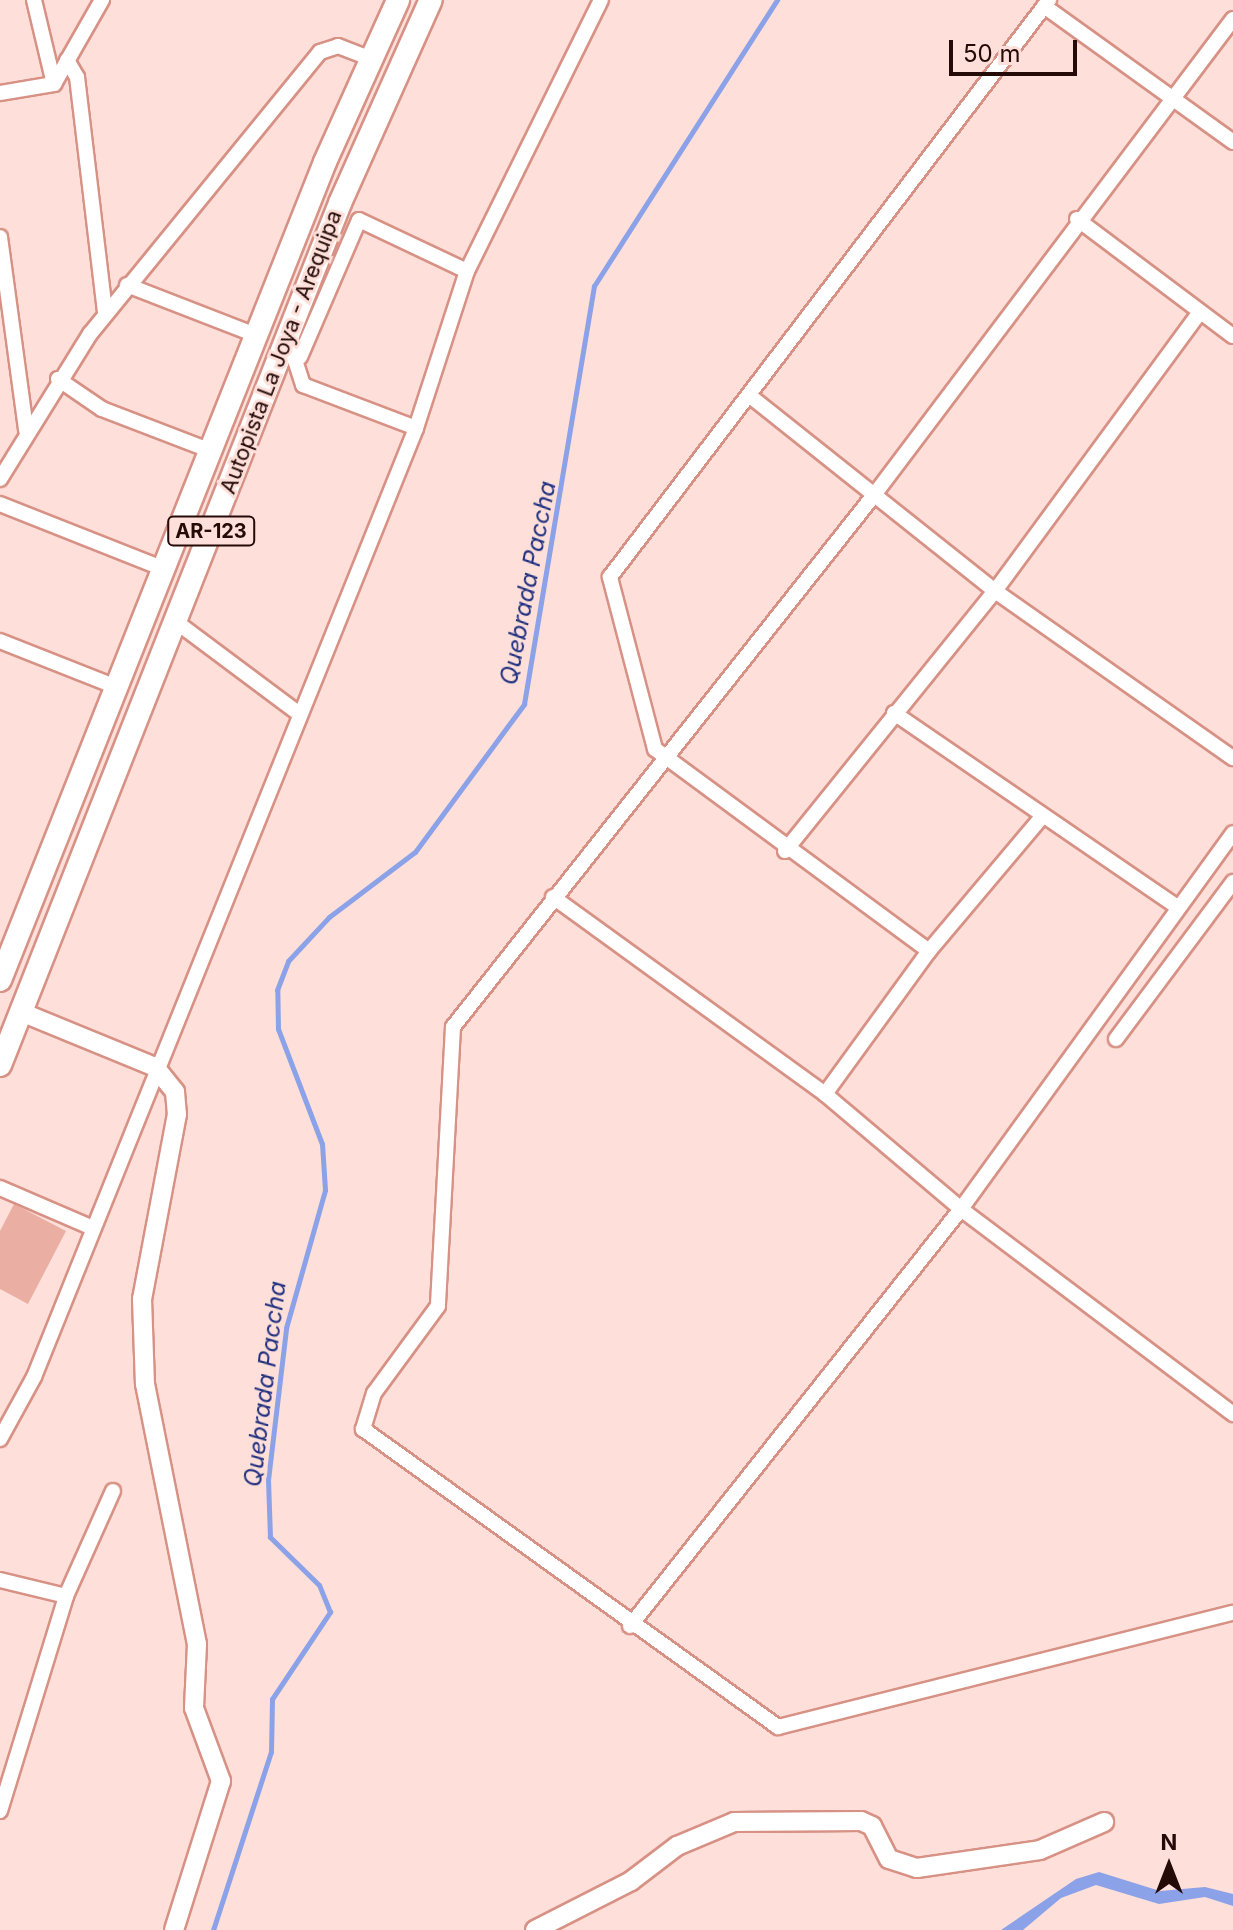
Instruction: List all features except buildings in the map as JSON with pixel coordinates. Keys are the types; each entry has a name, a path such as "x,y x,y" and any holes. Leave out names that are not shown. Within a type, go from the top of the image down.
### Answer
{"main road":[{"name":"Autopista La Joya - Arequipa","path":"0,980 209,450 370,58 398,0"},
{"name":"Autopista La Joya - Arequipa","path":"0,1065 175,621 291,353 431,0"}],"street":[{"path":"34,0 54,84"},
{"path":"54,84 102,0"},
{"path":"0,1439 34,1377 155,1067 416,428 467,271 601,0"},
{"path":"929,951 785,851 662,756 610,577 1046,3 1233,142"},
{"path":"1233,19 1077,219 874,495 662,756 453,1027 438,1306 374,1393 363,1429 630,1626 778,1727 1233,1613"},
{"path":"0,479 58,379 105,313 320,52 338,46 370,58"},
{"path":"67,60 77,77 105,313"},
{"path":"0,93 54,84"},
{"path":"1077,219 1233,336"},
{"path":"416,428 303,385 291,353 359,220 467,271"},
{"path":"1,249 26,430"},
{"path":"127,285 256,335"},
{"path":"785,851 995,591 1200,312"},
{"path":"58,379 102,409 209,450"},
{"path":"750,396 995,591 1233,758"},
{"path":"0,504 164,569"},
{"path":"175,621 298,713"},
{"path":"0,641 116,687"},
{"path":"894,713 1177,907"},
{"path":"825,1094 929,951 1042,817"},
{"path":"630,1626 961,1209 1233,833"},
{"path":"1116,1039 1233,882"},
{"path":"553,897 825,1094 961,1209 1233,1414"},
{"path":"21,1012 155,1067 175,1092 177,1114 142,1299 145,1384 167,1479 197,1644 194,1708 221,1781 174,1930"},
{"path":"0,1188 93,1228"},
{"path":"0,1811 66,1596 113,1491"},
{"path":"0,1580 66,1596"},
{"path":"535,1930 631,1881 677,1846 734,1822 861,1821 872,1826 889,1859 917,1868 1040,1850 1104,1822"}],"shaded area":[{"path":"14,1204 66,1231 28,1304 0,1289 0,1231"}],"water":[{"path":"1099,1872 1160,1891 1205,1887 1233,1894 1233,1906 1205,1897 1159,1904 1096,1885 1061,1898 1023,1930 1001,1930 1076,1879"}],"waterway":[{"name":"Quebrada Paccha","path":"213,1930 271,1752 272,1699 330,1612 319,1585 270,1537 268,1480 286,1328 325,1190 322,1144 278,1029 277,990 288,961 329,917 415,852 524,704 594,286 777,0"}]}
